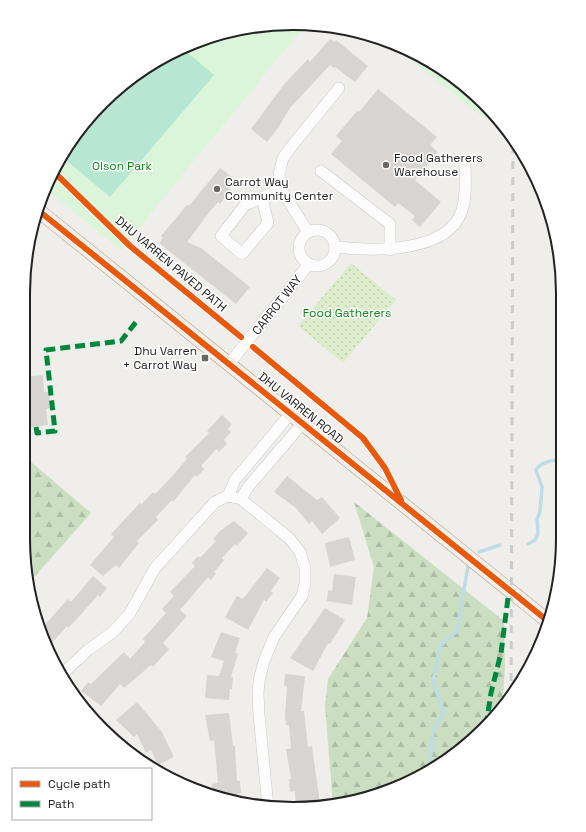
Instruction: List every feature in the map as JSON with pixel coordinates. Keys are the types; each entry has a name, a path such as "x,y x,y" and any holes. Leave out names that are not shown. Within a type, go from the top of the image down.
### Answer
{"main road":[{"name":"DHU VARREN ROAD","path":"42,214 544,618"}],"street":[{"path":"338,88 283,158 279,174 281,188 308,232 314,230 326,231 334,240 336,247 390,250 427,242 446,232 456,221 462,210 465,161"},
{"path":"321,171 390,224 390,250"},
{"path":"262,198 268,223 242,254 220,236 245,205 281,188"},
{"name":"CARROT WAY","path":"308,232 301,240 299,246 301,256 309,264 320,266 326,264 334,257 336,247"},
{"name":"CARROT WAY","path":"229,364 309,264"},
{"path":"228,496 235,480 291,413"},
{"path":"241,499 248,487 303,423"},
{"path":"252,460 263,469"},
{"path":"65,671 88,650 113,632 130,613 155,568 215,502 228,496 241,499 290,539 300,552 305,568 305,583 302,596 274,637 264,661 259,681 259,715 267,800"}],"green space":[{"name":"Olson Park","path":"301,30 121,250 50,192 65,161 84,133 107,107 133,84 147,74 177,57 208,44 242,35 259,32"},
{"path":"187,52 214,75 110,197 66,160 84,133 120,95 147,74"},
{"path":"405,55 439,74 453,84 479,107 487,116 487,120"},
{"name":"Food Gatherers","path":"351,263 396,300 343,363 298,326"},
{"path":"30,461 91,513 33,579 30,539"},
{"path":"354,502 504,621 505,668 503,698 479,725 466,737 439,758 424,767 378,788 333,799 325,706 328,679 367,618 374,567"}],"building":[{"path":"330,39 335,42 336,40 368,66 355,82 330,65 290,108 278,128 267,142 251,129 285,83 308,59 310,62"},
{"name":"Food Gatherers Warehouse","path":"378,89 437,137 430,145 438,152 415,180 441,202 420,227 412,220 415,216 398,203 395,207 331,154 342,141 336,136"},
{"path":"220,168 236,180 229,189 231,190 220,204 218,202 211,210 187,242 201,248 250,287 236,304 159,243 163,238 161,236 187,205 189,206"},
{"path":"43,375 44,392 49,391 50,408 46,409 48,425 30,427 30,377"},
{"path":"222,415 232,424 228,429 231,432 224,440 227,444 219,452 216,449 201,466 204,469 197,477 195,475 173,502 172,500 156,517 158,520 137,541 139,543 119,568 116,565 103,576 90,565 114,537 111,534 140,503 142,504 153,492 155,494 168,481 187,459 185,457 209,433 207,431"},
{"path":"287,476 317,500 322,497 340,518 322,534 312,521 309,524 296,508 274,492"},
{"path":"234,521 248,533 237,546 235,544 222,558 224,560 214,572 216,573 211,580 208,577 180,610 187,616 163,643 169,649 153,667 151,665 124,688 120,684 101,706 81,691 88,682 91,684 124,652 130,659 145,642 143,639 166,613 162,609 174,596 170,592 195,566 192,563 198,556 200,558 216,541 213,539 220,531"},
{"path":"349,537 355,560 330,567 325,543"},
{"path":"267,568 280,578 271,591 273,593 266,602 264,600 248,630 225,617 237,596 243,599"},
{"path":"334,574 356,577 352,605 327,601 328,590 332,591"},
{"path":"93,576 107,588 100,597 98,595 75,621 68,628 67,626 52,643 44,625 68,599 71,602"},
{"path":"325,608 345,620 330,644 328,643 313,671 290,658"},
{"path":"221,632 240,638 235,653 238,654 231,677 233,677 232,689 230,689 229,700 205,698 207,675 219,676 224,661 211,657"},
{"path":"285,674 305,676 301,711 304,711 308,747 312,746 320,800 296,802 295,791 290,792 289,779 291,779 286,749 291,749 289,725 286,725 285,715 287,686 284,686"},
{"path":"137,702 162,732 174,757 158,765 151,750 146,753 137,734 134,737 116,720"},
{"path":"229,713 233,746 235,746 237,781 240,781 241,793 237,794 237,796 212,789 212,784 218,783 214,740 210,741 205,715"}],"waterway":[{"path":"528,544 535,540 538,534 537,519 540,512 542,487 536,470 544,463 556,460"},
{"path":"479,552 500,545"},
{"path":"430,763 433,731 444,712 433,682 440,646 457,631 468,566"}],"railway":[{"path":"511,686 513,149"}],"marked path":[{"path":"36,427 37,433 55,431 46,350 121,341 136,322"},
{"path":"488,716 491,693 501,653 509,590"}],"cycle path":[{"name":"DHU VARREN PAVED PATH","path":"58,176 130,246 241,337"},
{"path":"42,214 544,618"},
{"path":"253,347 363,438 385,468 401,500"}],"place":[{"name":"Food Gatherers Warehouse","path":"386,165"},
{"name":"Carrot Way Community Center","path":"217,189"},
{"name":"Dhu Varren + Carrot Way","path":"205,358"}]}
